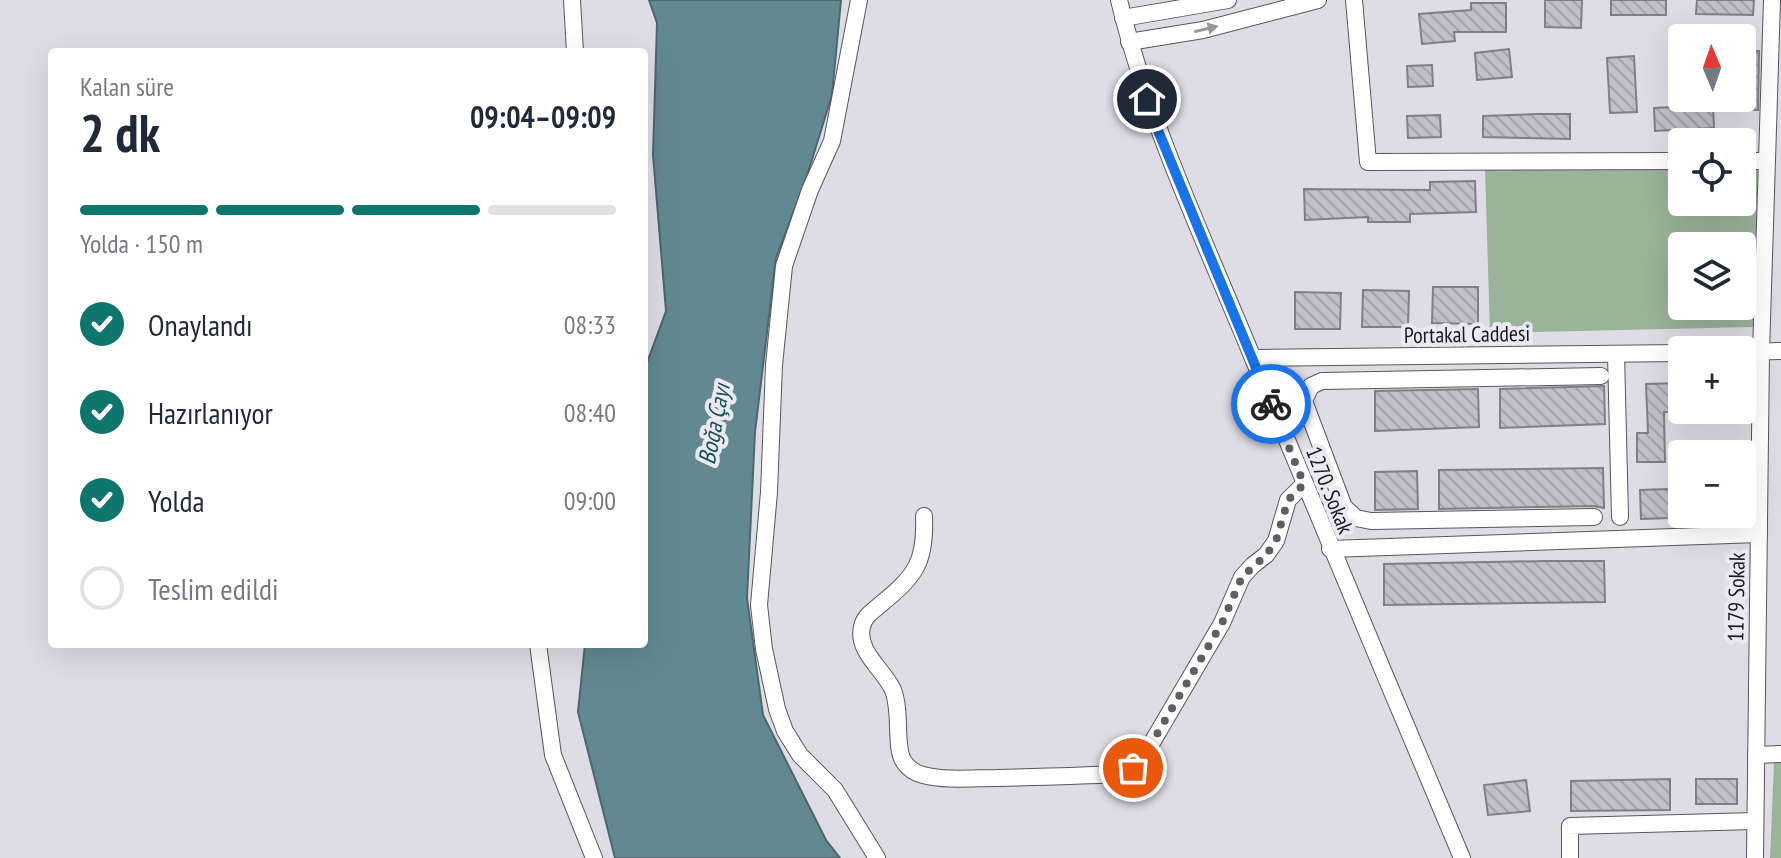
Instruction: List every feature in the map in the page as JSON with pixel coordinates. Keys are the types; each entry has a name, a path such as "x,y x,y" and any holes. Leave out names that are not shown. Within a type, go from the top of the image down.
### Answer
{"street":[{"path":"572,0 575,48"},
{"path":"859,0 832,141 810,190 784,266 774,365 769,492 759,605 773,694 785,731 800,755 835,790 877,858"},
{"name":"1270. Sokak","path":"1119,0 1157,128 1330,549 1462,858"},
{"path":"1123,18 1228,0"},
{"path":"1129,42 1203,30 1318,0"},
{"path":"1354,0 1368,162 1668,161"},
{"name":"1179 Sokak","path":"1755,858 1761,352 1772,0"},
{"path":"1756,161 1767,161"},
{"path":"1756,352 1781,351"},
{"name":"Portakal Caddesi","path":"1253,358 1668,353"},
{"path":"1616,354 1620,517"},
{"path":"1594,517 1364,520 1344,507 1304,406 1307,390 1316,382 1601,376"},
{"path":"1297,466 1325,455"},
{"path":"924,516 924,541 913,574 908,582 866,617 861,633 865,650 885,675 895,696 900,718 899,753 905,764 927,776 970,778 1119,774 1140,763 1222,623 1242,577 1276,541 1288,500 1304,484"},
{"path":"1330,549 1759,534"},
{"path":"539,648 553,755 594,858"},
{"path":"1756,755 1781,754"},
{"path":"1570,858 1570,826 1755,821"}],"green space":[{"path":"1758,167 1756,232 1668,232 1668,320 1753,320 1753,327 1490,333 1485,169 1668,168 1668,216 1756,216"},
{"path":"1774,763 1781,763 1781,858 1770,858"}],"water":[{"name":"Boğa Çayı","path":"649,0 841,0 832,95 806,179 776,258 755,432 747,598 763,715 826,840 840,858 615,858 578,712 585,648 648,648 648,360 666,311 653,155 657,23"}],"building":[{"path":"1545,0 1582,0 1581,28 1545,27"},
{"path":"1611,0 1666,0 1666,15 1611,15"},
{"path":"1697,0 1754,0 1753,15 1696,14"},
{"path":"1471,3 1506,3 1506,32 1454,32 1455,41 1422,44 1419,14 1471,10"},
{"path":"1509,49 1512,77 1477,80 1475,53"},
{"path":"1756,51 1759,51 1756,110"},
{"path":"1634,56 1637,112 1610,113 1607,58"},
{"path":"1432,65 1433,86 1408,87 1407,66"},
{"path":"1668,107 1668,112 1713,112 1714,128 1655,131 1654,108"},
{"path":"1570,114 1570,139 1483,137 1483,116"},
{"path":"1440,115 1441,137 1408,138 1407,116"},
{"path":"1475,181 1476,212 1410,214 1410,222 1368,222 1368,217 1305,220 1304,189 1430,190 1430,182"},
{"path":"1433,287 1478,287 1478,324 1432,323"},
{"path":"1363,290 1409,291 1408,327 1362,327"},
{"path":"1295,292 1341,293 1340,329 1295,329"},
{"path":"1668,383 1668,412 1664,412 1665,462 1637,462 1637,433 1648,433 1646,384"},
{"path":"1604,386 1605,424 1500,428 1500,389"},
{"path":"1478,389 1479,427 1375,431 1375,391"},
{"path":"1603,468 1604,508 1439,509 1439,470"},
{"path":"1417,471 1418,509 1375,510 1375,472"},
{"path":"1668,489 1668,518 1641,519 1640,490"},
{"path":"1604,561 1605,602 1384,605 1384,564"},
{"path":"1670,779 1670,810 1571,811 1571,781"},
{"path":"1696,779 1737,779 1737,804 1696,804"},
{"path":"1526,780 1530,811 1488,815 1484,785"}],"way so far":[{"path":"1133,768 1140,763 1191,671 1222,623 1242,577 1272,549 1284,508 1304,484 1271,404"}],"route":[{"path":"1147,99 1271,404"}]}
